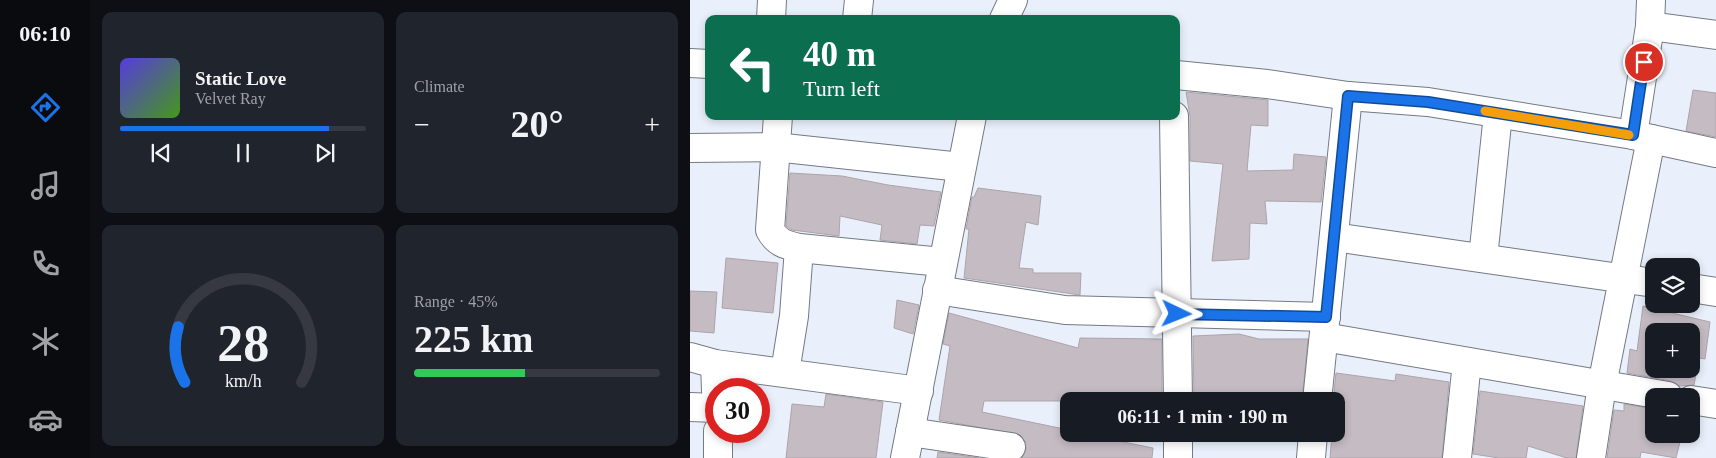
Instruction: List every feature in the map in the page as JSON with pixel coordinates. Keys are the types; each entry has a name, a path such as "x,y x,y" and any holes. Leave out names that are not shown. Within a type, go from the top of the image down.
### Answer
{"street":[{"path":"771,15 772,0"},
{"path":"857,15 859,0"},
{"path":"1006,15 1013,0"},
{"path":"1591,458 1602,385 1624,278 1642,137 1650,13 1716,35"},
{"path":"690,63 705,64"},
{"path":"1180,75 1268,84 1348,96 1428,102 1642,137 1716,153"},
{"path":"1318,392 1348,96"},
{"path":"1483,258 1498,114"},
{"path":"778,120 770,230 780,243 799,248 942,262"},
{"path":"905,458 960,167 971,120"},
{"path":"1174,120 1178,392"},
{"path":"690,148 775,147 960,167"},
{"path":"1334,237 1645,282"},
{"path":"785,372 794,316 799,248"},
{"path":"1700,289 1716,292"},
{"path":"937,290 1065,310 1177,314 1325,327 1467,362 1645,392"},
{"path":"703,360 919,391"},
{"path":"703,360 711,378"},
{"path":"1457,458 1467,362"},
{"path":"1700,401 1716,404"},
{"path":"690,406 705,407"},
{"path":"910,432 1011,447"},
{"path":"1178,442 1178,458"},
{"path":"1311,458 1312,442"},
{"path":"718,443 718,458"}],"building":[{"path":"1693,90 1716,93 1716,137 1686,131"},
{"path":"1186,92 1268,100 1268,126 1251,125 1247,171 1293,170 1294,154 1326,157 1321,202 1265,201 1267,224 1250,223 1249,259 1212,261 1223,164 1190,161 1190,116"},
{"path":"790,173 842,176 888,185 941,192 934,226 920,225 917,244 880,240 882,225 840,216 839,236 792,230 786,226"},
{"path":"978,188 1041,196 1038,225 1026,222 1019,268 1033,269 1033,273 1081,273 1080,295 964,278 969,229 966,229 972,197 974,197"},
{"path":"726,258 778,263 773,313 722,308"},
{"path":"690,291 717,292 714,333 690,331"},
{"path":"897,300 919,305 913,334 894,328"},
{"path":"1643,306 1645,306 1645,313 1672,313 1710,322 1705,359 1700,358 1700,323 1645,323 1645,376 1627,373 1630,349 1637,351"},
{"path":"949,313 1078,348 1080,338 1162,339 1162,392 1060,392 1060,401 984,401 982,412 1060,428 1060,442 1123,442 1153,448 1152,458 1022,458 1026,449 1025,441 1020,435 939,420 950,346 943,344"},
{"path":"1239,334 1259,339 1308,339 1303,392 1194,392 1193,336"},
{"path":"1336,373 1395,381 1396,374 1449,382 1442,458 1330,458 1331,442 1345,442 1345,392 1334,392"},
{"path":"1654,378 1695,378 1694,385 1679,386 1671,381"},
{"path":"1480,391 1583,406 1576,458 1567,458 1528,446 1526,458 1499,458 1473,454"},
{"path":"826,394 883,402 876,458 786,458 792,404 824,407"},
{"path":"1624,404 1645,408 1645,443 1680,443 1676,458 1641,452 1640,458 1607,458 1614,410 1624,411"},
{"path":"938,452 979,458 937,458"}],"slow traffic":[{"path":"1485,111 1629,135"}],"route":[{"path":"1177,314 1326,317 1348,96 1428,102 1633,135 1644,62"}]}
